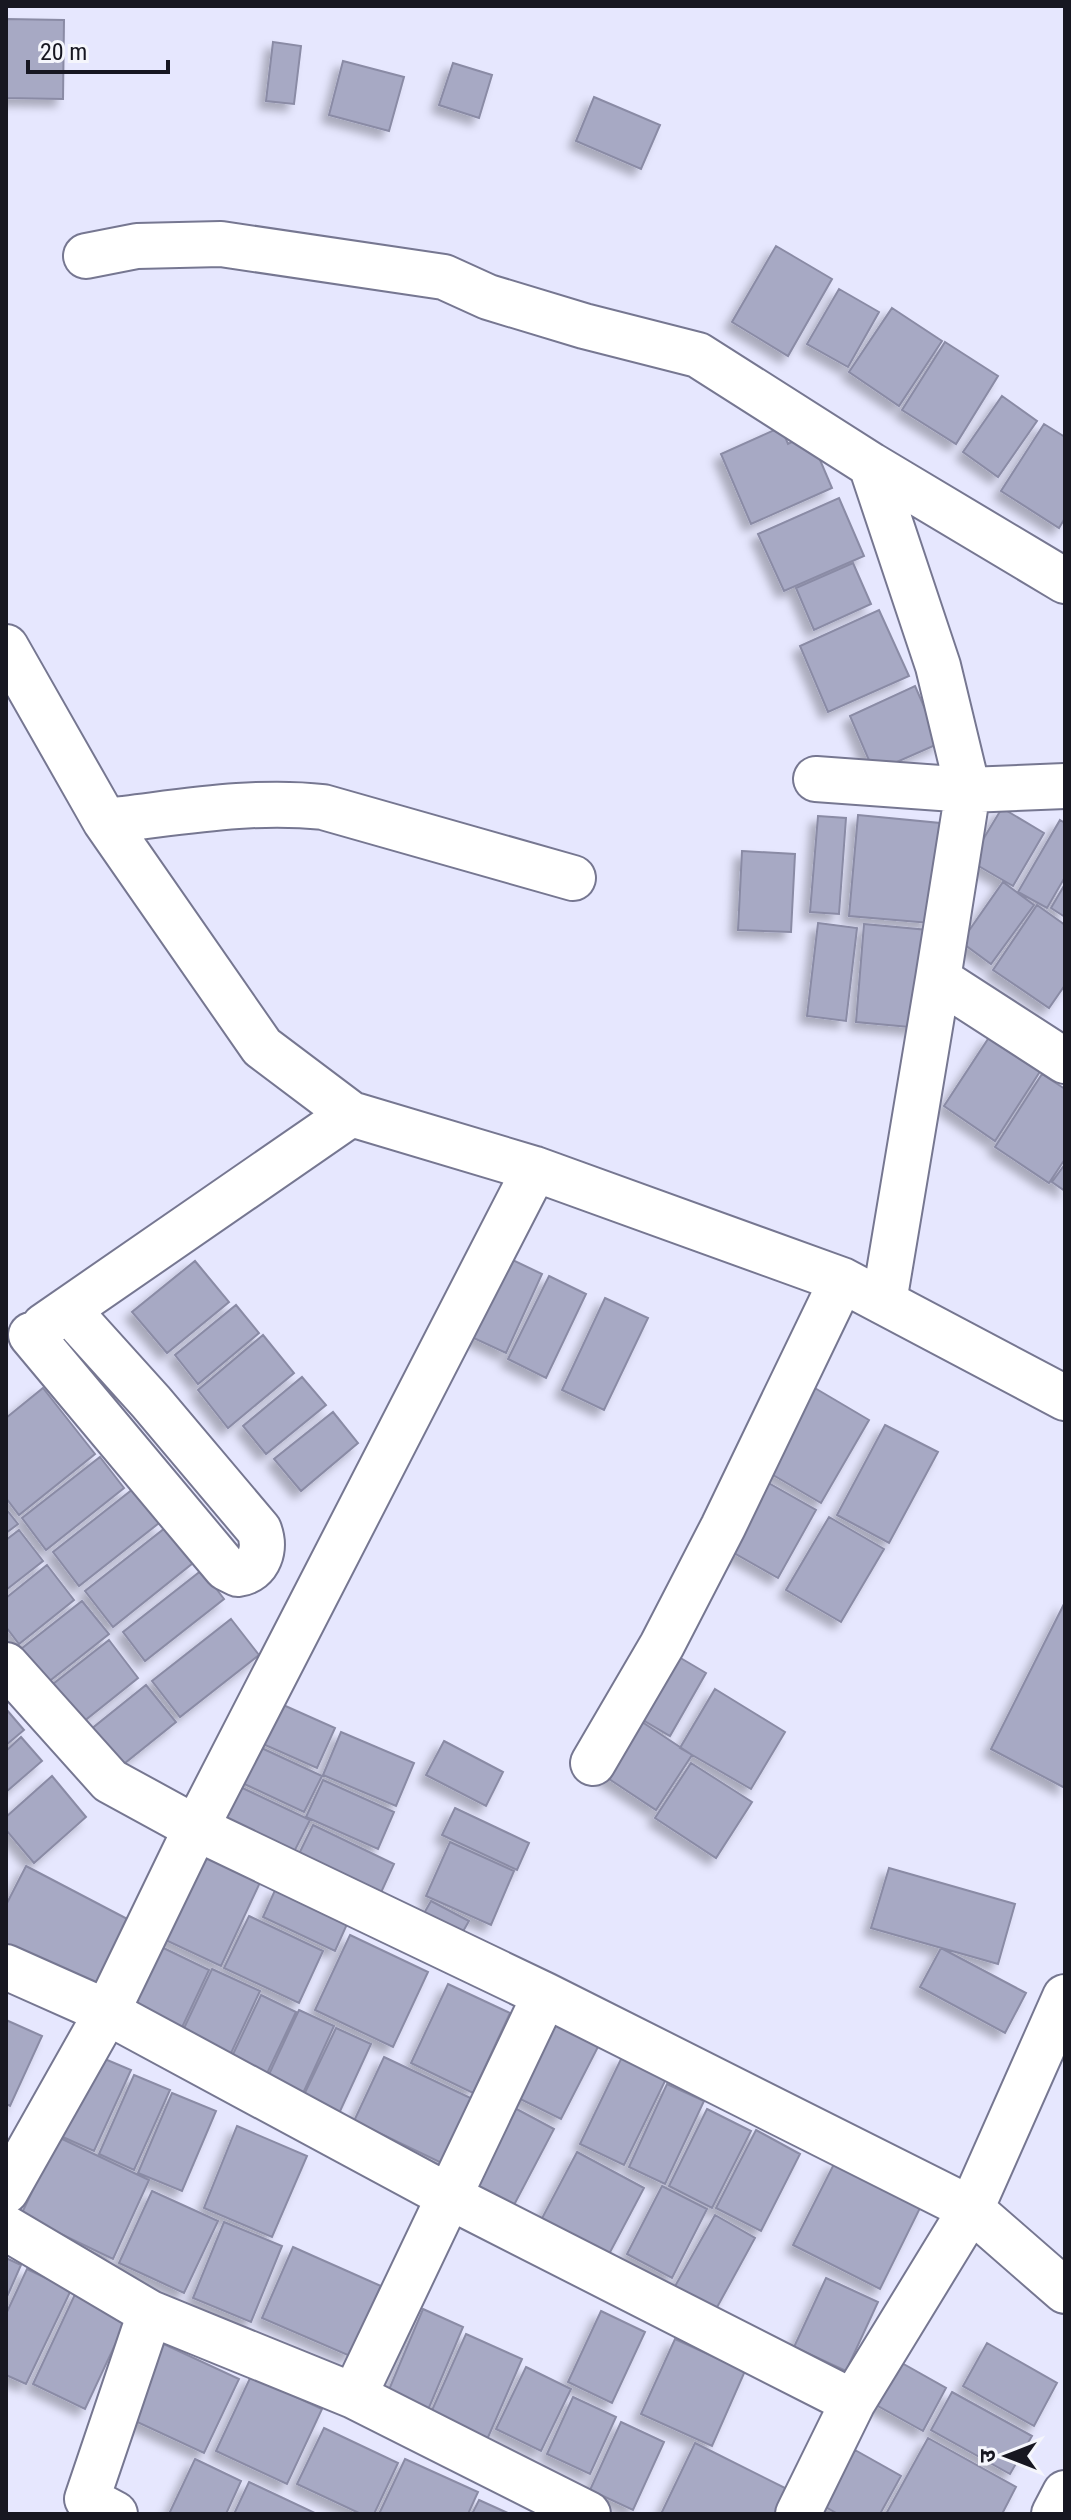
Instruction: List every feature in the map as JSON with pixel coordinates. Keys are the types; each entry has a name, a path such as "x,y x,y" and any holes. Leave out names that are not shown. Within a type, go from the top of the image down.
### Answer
{"street":[{"path":"86,256 137,246 221,244 444,277 501,302 698,355 871,465 1065,581"},
{"path":"871,465 938,666 968,790 884,1302"},
{"path":"6,647 105,821 262,1047 351,1114 535,1169 842,1280 1065,1398"},
{"path":"816,779 968,790 1065,786"},
{"path":"105,821 282,802 323,807 573,878"},
{"path":"938,979 1065,1061"},
{"path":"68,1310 259,1530 263,1553 250,1570 238,1574 226,1568 76,1388 18,1343 351,1114"},
{"path":"6,2191 107,2012 196,1828 535,1169"},
{"path":"593,1763 662,1645 723,1527 842,1280"},
{"path":"76,1388 112,1359"},
{"path":"6,1665 110,1781 196,1828 545,1995 971,2209 1065,2291"},
{"path":"6,1967 107,2012 448,2196 853,2402"},
{"path":"354,2396 545,1995"},
{"path":"798,2514 853,2402 971,2209 1065,1997"},
{"path":"6,2228 150,2313 354,2396 588,2514"},
{"path":"99,2509 150,2313"},
{"path":"1054,2514 1065,2493"}],"building":[{"path":"6,19 64,20 63,99 6,98"},
{"path":"273,42 301,46 294,104 266,101"},
{"path":"343,61 404,77 389,131 329,115"},
{"path":"453,63 492,75 479,118 439,105"},
{"path":"594,97 660,125 641,169 576,141"},
{"path":"776,246 832,279 788,356 732,322"},
{"path":"839,289 879,312 848,367 807,344"},
{"path":"892,308 942,341 899,406 849,372"},
{"path":"945,342 998,376 956,444 902,410"},
{"path":"1002,396 1037,421 998,477 963,452"},
{"path":"1044,424 1065,437 1065,518 1059,528 1001,491"},
{"path":"781,427 788,444 809,434 832,488 751,524 721,454"},
{"path":"839,498 864,556 784,591 758,534"},
{"path":"853,563 871,604 814,630 796,588"},
{"path":"879,610 909,676 828,712 800,646"},
{"path":"915,686 940,743 874,772 850,716"},
{"path":"1002,808 1044,833 1013,886 970,861"},
{"path":"858,815 940,823 930,923 849,916"},
{"path":"818,816 846,818 839,914 810,912"},
{"path":"1060,820 1065,823 1065,877 1047,908 1018,892"},
{"path":"742,851 795,854 791,932 738,930"},
{"path":"1003,882 1034,905 991,964 961,942"},
{"path":"1065,884 1065,917 1051,908"},
{"path":"1037,905 1065,925 1065,985 1049,1008 993,970"},
{"path":"818,923 857,928 846,1021 807,1016"},
{"path":"864,924 928,930 920,1028 856,1022"},
{"path":"990,1036 1041,1070 995,1141 944,1106"},
{"path":"1042,1074 1065,1089 1065,1159 1049,1183 995,1147"},
{"path":"1065,1164 1065,1191 1052,1182"},
{"path":"502,1255 542,1274 506,1353 465,1334"},
{"path":"195,1261 229,1302 167,1353 132,1312"},
{"path":"549,1276 586,1294 546,1378 508,1359"},
{"path":"605,1298 648,1318 604,1410 562,1390"},
{"path":"236,1305 259,1333 198,1384 175,1355"},
{"path":"263,1335 294,1373 228,1428 198,1390"},
{"path":"302,1377 326,1405 266,1454 243,1426"},
{"path":"808,1384 869,1420 821,1503 761,1468"},
{"path":"43,1388 95,1454 19,1515 6,1498 6,1418"},
{"path":"333,1412 358,1443 301,1491 274,1459"},
{"path":"885,1425 938,1452 889,1543 837,1515"},
{"path":"100,1457 124,1488 46,1550 22,1518"},
{"path":"758,1477 816,1510 778,1578 720,1545"},
{"path":"133,1489 159,1523 79,1586 53,1552"},
{"path":"6,1509 18,1524 6,1533"},
{"path":"829,1517 884,1549 841,1622 786,1590"},
{"path":"165,1528 193,1563 113,1627 85,1591"},
{"path":"19,1530 43,1561 6,1590 6,1540"},
{"path":"47,1565 74,1600 19,1644 6,1627 6,1598"},
{"path":"202,1570 224,1599 145,1661 123,1632"},
{"path":"82,1601 109,1634 47,1683 21,1649"},
{"path":"1065,1602 1065,1788 991,1749"},
{"path":"231,1619 259,1655 180,1717 152,1681"},
{"path":"109,1640 138,1678 83,1722 53,1684"},
{"path":"667,1650 706,1673 670,1736 631,1713"},
{"path":"146,1685 176,1722 120,1767 90,1730"},
{"path":"715,1689 785,1732 751,1789 680,1748"},
{"path":"272,1700 335,1728 317,1768 254,1740"},
{"path":"6,1709 24,1730 6,1745"},
{"path":"630,1714 692,1755 656,1810 594,1769"},
{"path":"341,1732 414,1763 396,1806 323,1775"},
{"path":"21,1737 42,1761 6,1792 6,1751"},
{"path":"444,1741 503,1772 486,1806 426,1775"},
{"path":"255,1745 322,1776 304,1812 238,1781"},
{"path":"691,1763 752,1802 716,1858 655,1818"},
{"path":"52,1776 86,1817 34,1863 6,1830 6,1817"},
{"path":"323,1780 394,1812 378,1849 306,1817"},
{"path":"234,1784 310,1820 294,1852 219,1815"},
{"path":"455,1808 529,1843 517,1870 442,1835"},
{"path":"313,1825 394,1864 379,1897 297,1858"},
{"path":"450,1842 514,1871 491,1925 426,1896"},
{"path":"200,1843 264,1874 221,1966 157,1936"},
{"path":"26,1866 135,1923 96,2000 6,1952 6,1905"},
{"path":"889,1868 1015,1904 998,1964 871,1928"},
{"path":"276,1888 348,1922 335,1951 263,1917"},
{"path":"431,1901 469,1921 461,1935 423,1915"},
{"path":"249,1916 323,1951 299,2003 224,1968"},
{"path":"350,1935 428,1972 393,2047 315,2010"},
{"path":"149,1941 209,1970 177,2038 117,2009"},
{"path":"941,1948 1026,1993 1005,2033 920,1987"},
{"path":"212,1969 260,1991 225,2066 177,2043"},
{"path":"448,1984 510,2013 473,2093 411,2063"},
{"path":"261,1995 296,2012 262,2084 227,2067"},
{"path":"299,2010 334,2026 299,2102 264,2085"},
{"path":"547,2016 600,2043 561,2119 508,2093"},
{"path":"6,2020 42,2036 10,2106 6,2104"},
{"path":"336,2028 371,2044 336,2120 300,2103"},
{"path":"93,2054 131,2070 94,2151 56,2134"},
{"path":"384,2057 481,2103 450,2167 354,2121"},
{"path":"622,2057 666,2079 624,2165 580,2144"},
{"path":"134,2075 170,2090 134,2170 99,2154"},
{"path":"667,2084 704,2101 665,2184 629,2167"},
{"path":"172,2093 216,2111 182,2191 138,2173"},
{"path":"511,2106 554,2129 514,2205 471,2183"},
{"path":"707,2109 751,2131 712,2208 669,2186"},
{"path":"237,2126 307,2156 272,2237 204,2208"},
{"path":"756,2130 800,2154 761,2231 716,2208"},
{"path":"58,2137 149,2180 113,2259 21,2215"},
{"path":"577,2152 644,2188 607,2258 540,2222"},
{"path":"835,2162 921,2206 880,2289 793,2245"},
{"path":"662,2186 707,2209 672,2278 627,2254"},
{"path":"152,2191 218,2221 184,2293 119,2263"},
{"path":"715,2215 755,2238 715,2311 674,2288"},
{"path":"224,2222 282,2246 251,2322 193,2298"},
{"path":"293,2247 381,2286 350,2356 262,2318"},
{"path":"6,2258 21,2265 6,2299"},
{"path":"27,2269 71,2290 26,2384 6,2375 6,2314"},
{"path":"826,2278 878,2302 846,2371 794,2347"},
{"path":"77,2290 129,2315 85,2409 33,2384"},
{"path":"423,2309 463,2327 428,2410 388,2392"},
{"path":"601,2311 645,2332 612,2403 568,2382"},
{"path":"466,2334 522,2359 486,2442 429,2417"},
{"path":"675,2339 745,2371 712,2446 641,2414"},
{"path":"155,2340 239,2379 204,2453 120,2414"},
{"path":"987,2343 1057,2383 1034,2426 963,2386"},
{"path":"884,2353 946,2388 923,2431 860,2396"},
{"path":"526,2367 571,2389 541,2451 496,2429"},
{"path":"251,2376 322,2409 287,2484 216,2451"},
{"path":"952,2392 1032,2436 1010,2474 931,2430"},
{"path":"573,2397 616,2417 590,2474 547,2454"},
{"path":"621,2422 664,2442 633,2510 590,2490"},
{"path":"324,2428 398,2463 374,2514 361,2514 297,2484"},
{"path":"928,2438 1016,2487 1002,2514 886,2514"},
{"path":"695,2443 791,2491 780,2514 661,2514"},
{"path":"855,2450 901,2476 880,2514 838,2514 824,2506"},
{"path":"195,2459 241,2481 226,2514 169,2514"},
{"path":"405,2459 478,2492 468,2514 379,2514"},
{"path":"249,2482 315,2513 234,2514"},
{"path":"479,2500 510,2514 472,2514"}]}
